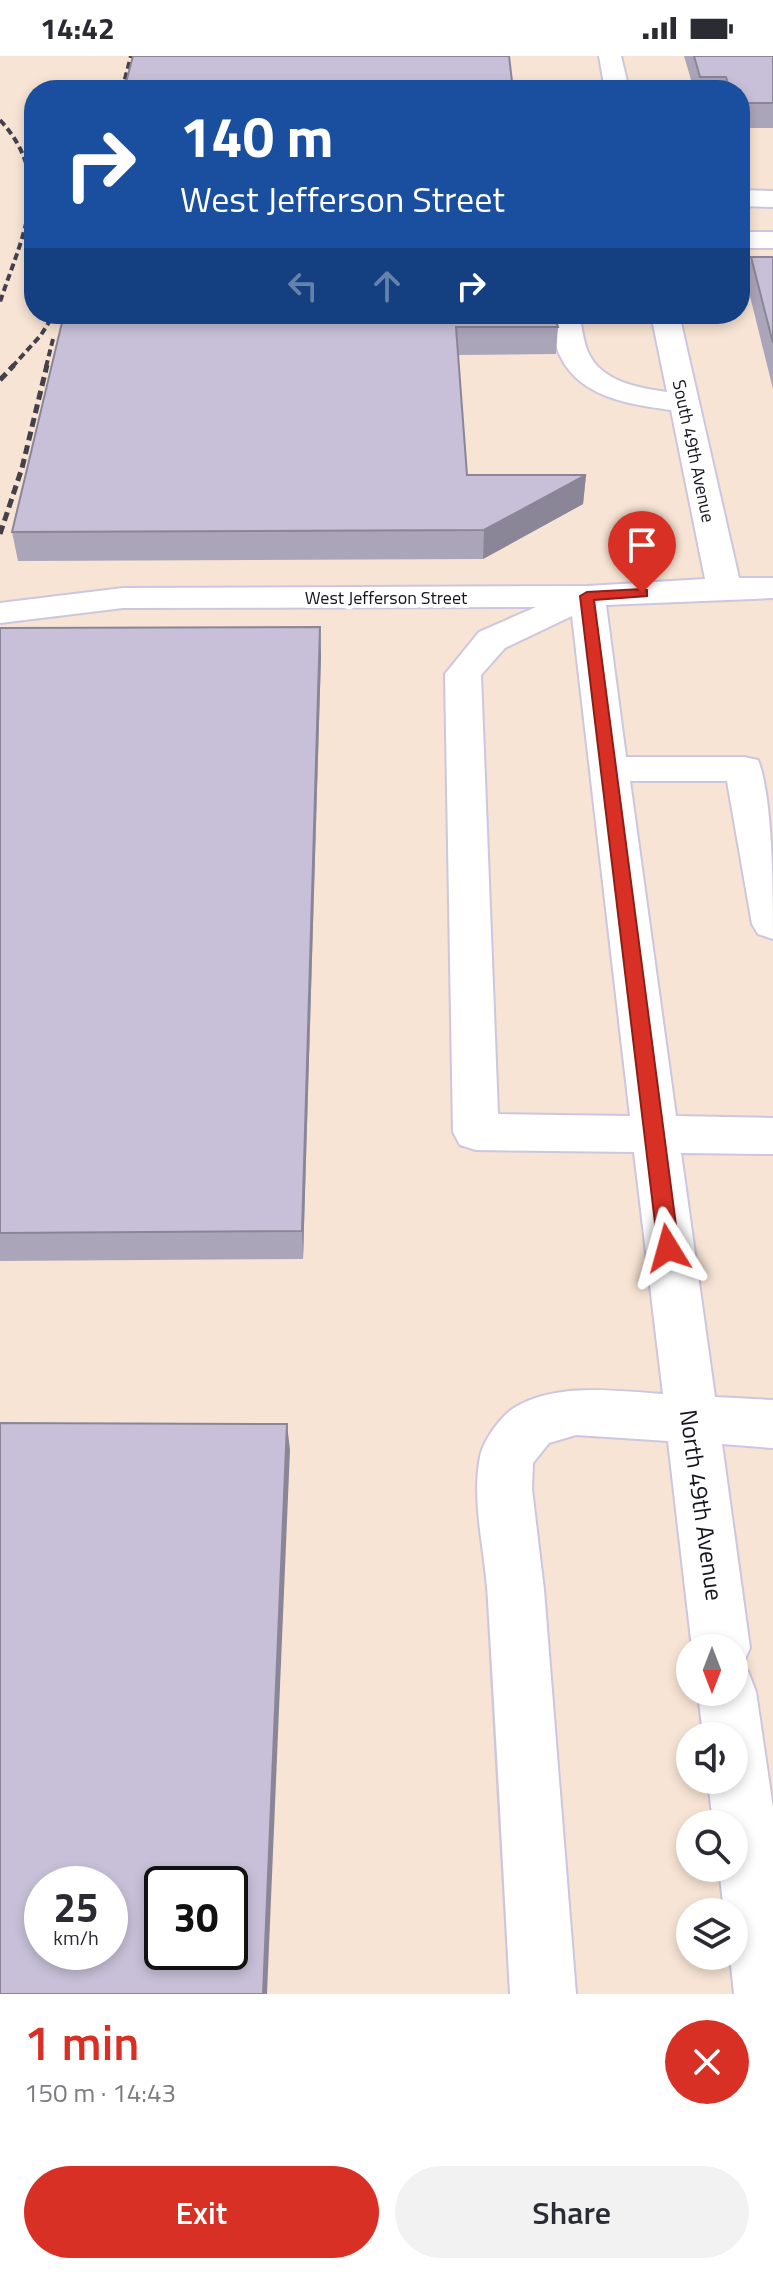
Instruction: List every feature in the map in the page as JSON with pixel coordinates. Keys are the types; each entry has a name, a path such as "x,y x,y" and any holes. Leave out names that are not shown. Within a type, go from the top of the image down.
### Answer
{"street":[{"path":"610,56 615,80"},
{"path":"750,198 773,199"},
{"path":"750,240 773,240"},
{"path":"567,324 574,353 588,372 615,391 684,403"},
{"name":"South 49th Avenue","path":"667,324 724,588"},
{"name":"West Jefferson Street","path":"0,613 123,598 587,596 773,588"},
{"path":"654,1134 587,596 492,640 463,674 476,1132 773,1136"},
{"path":"608,769 744,769 773,924"},
{"name":"North 49th Avenue","path":"654,1134 719,1634"},
{"path":"543,1994 516,1590 505,1489 507,1455 532,1425 576,1412 773,1424"},
{"path":"740,1794 767,1994"}],"shaded area":[{"path":"0,56 773,56 773,1994 0,1994"}],"building":[{"path":"133,56 509,56 512,80 127,80"},
{"path":"694,56 773,56 773,103 750,103 750,80 700,77"},
{"path":"751,257 773,257 773,343"},
{"path":"62,324 557,324 558,327 456,327 467,475 586,475 484,530 12,532"},
{"path":"320,627 302,1231 0,1233 0,628"},
{"path":"0,1423 287,1424 263,1994 0,1994"}],"railway":[{"path":"125,80 131,56"},
{"path":"0,120 17,142 24,159"},
{"path":"0,302 24,231"},
{"path":"12,367 48,324"},
{"path":"46,367 53,339"},
{"path":"0,380 14,365"},
{"path":"0,534 22,468 47,365"}],"route":[{"path":"642,593 587,596 668,1248"}]}
